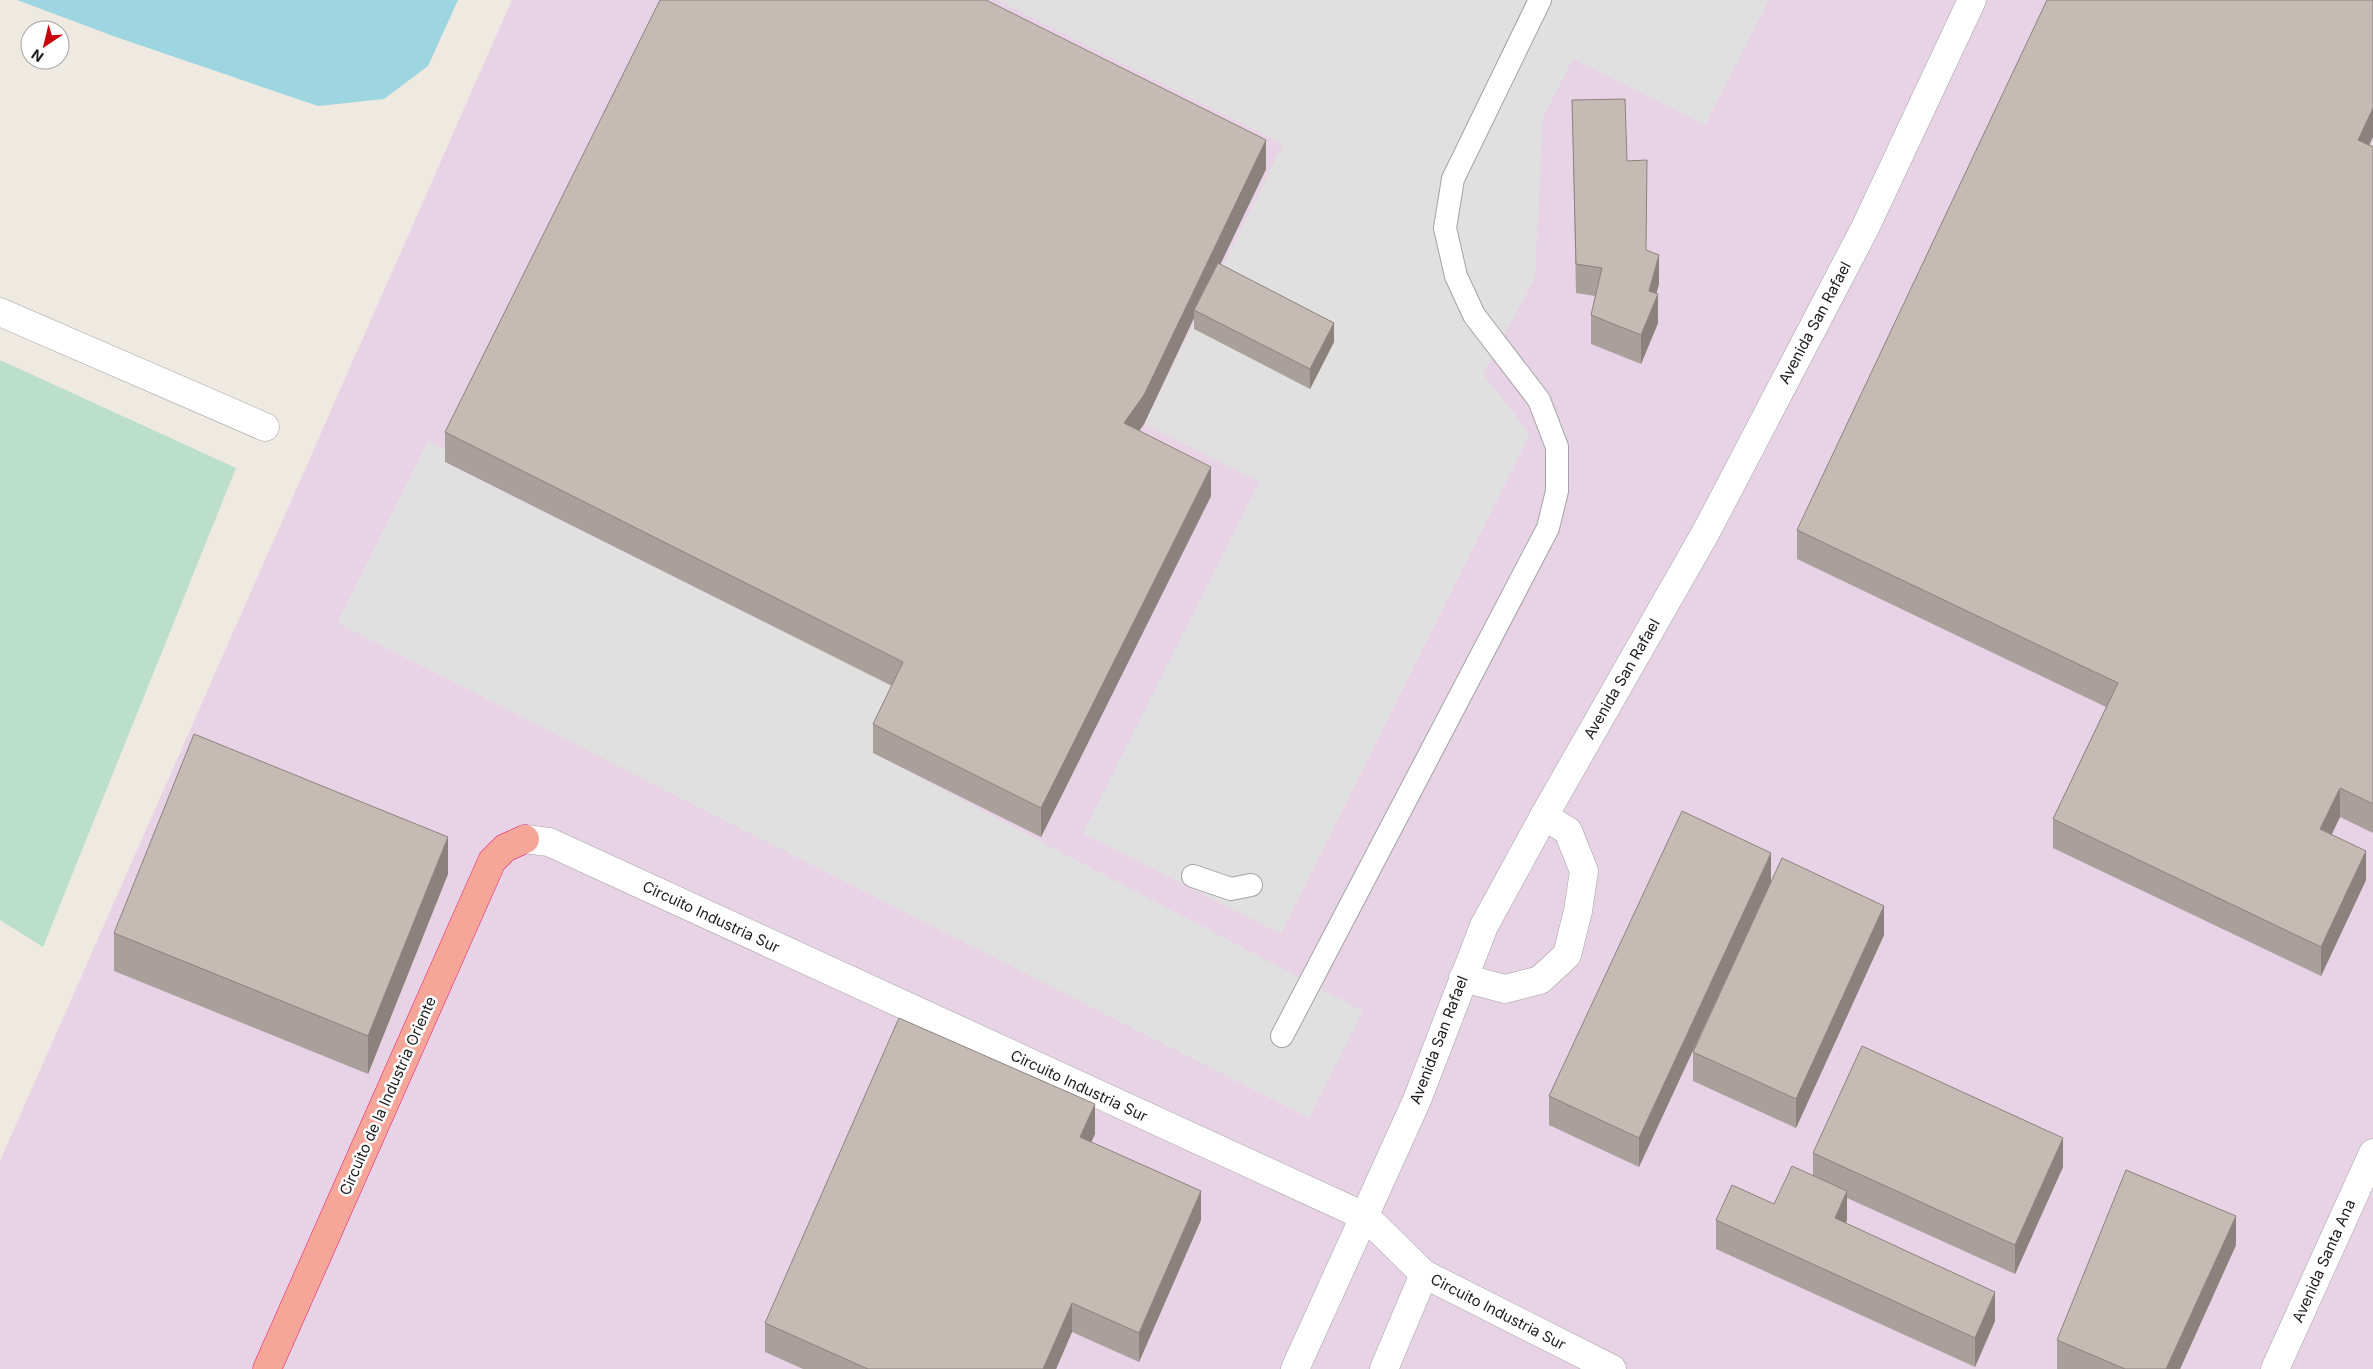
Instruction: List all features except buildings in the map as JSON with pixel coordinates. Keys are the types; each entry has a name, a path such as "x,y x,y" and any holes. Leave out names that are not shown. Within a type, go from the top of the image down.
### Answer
{"highway":[{"name":"Circuito de la Industria Oriente","path":"267,1369 492,861 505,848 525,838"}],"street":[{"name":"Avenida San Rafael","path":"1295,1369 1366,1217 1417,1100 1462,978 1484,926 1544,816 1706,532 1864,228 1972,0"},
{"path":"0,312 265,427"},
{"path":"1462,978 1505,989 1540,980 1567,956 1578,911 1584,871 1568,831 1544,816"},
{"name":"Circuito Industria Sur","path":"525,838 549,842 1366,1217 1424,1274 1612,1369"},
{"name":"Avenida Santa Ana","path":"2275,1369 2373,1153"},
{"path":"1384,1369 1424,1274"}],"lane":[{"path":"1282,1036 1548,528 1555,500 1557,491 1557,447 1539,400 1474,315 1456,276 1445,228 1453,179 1540,0"},
{"path":"1193,876 1231,889 1251,885"}],"shaded area":[{"path":"512,0 2373,0 2373,1369 0,1369 0,1161"},
{"path":"997,0 1769,0 1705,125 1573,59 1543,117 1535,278 1483,374 1530,434 1281,934 1083,833 1259,482 1144,424 1283,144"},
{"path":"428,441 903,692 873,753 1363,1011 1309,1118 337,623"}],"green space":[{"path":"0,360 236,468 43,947 0,920"}],"water":[{"path":"17,0 458,0 428,66 384,99 318,106 116,37"}]}
